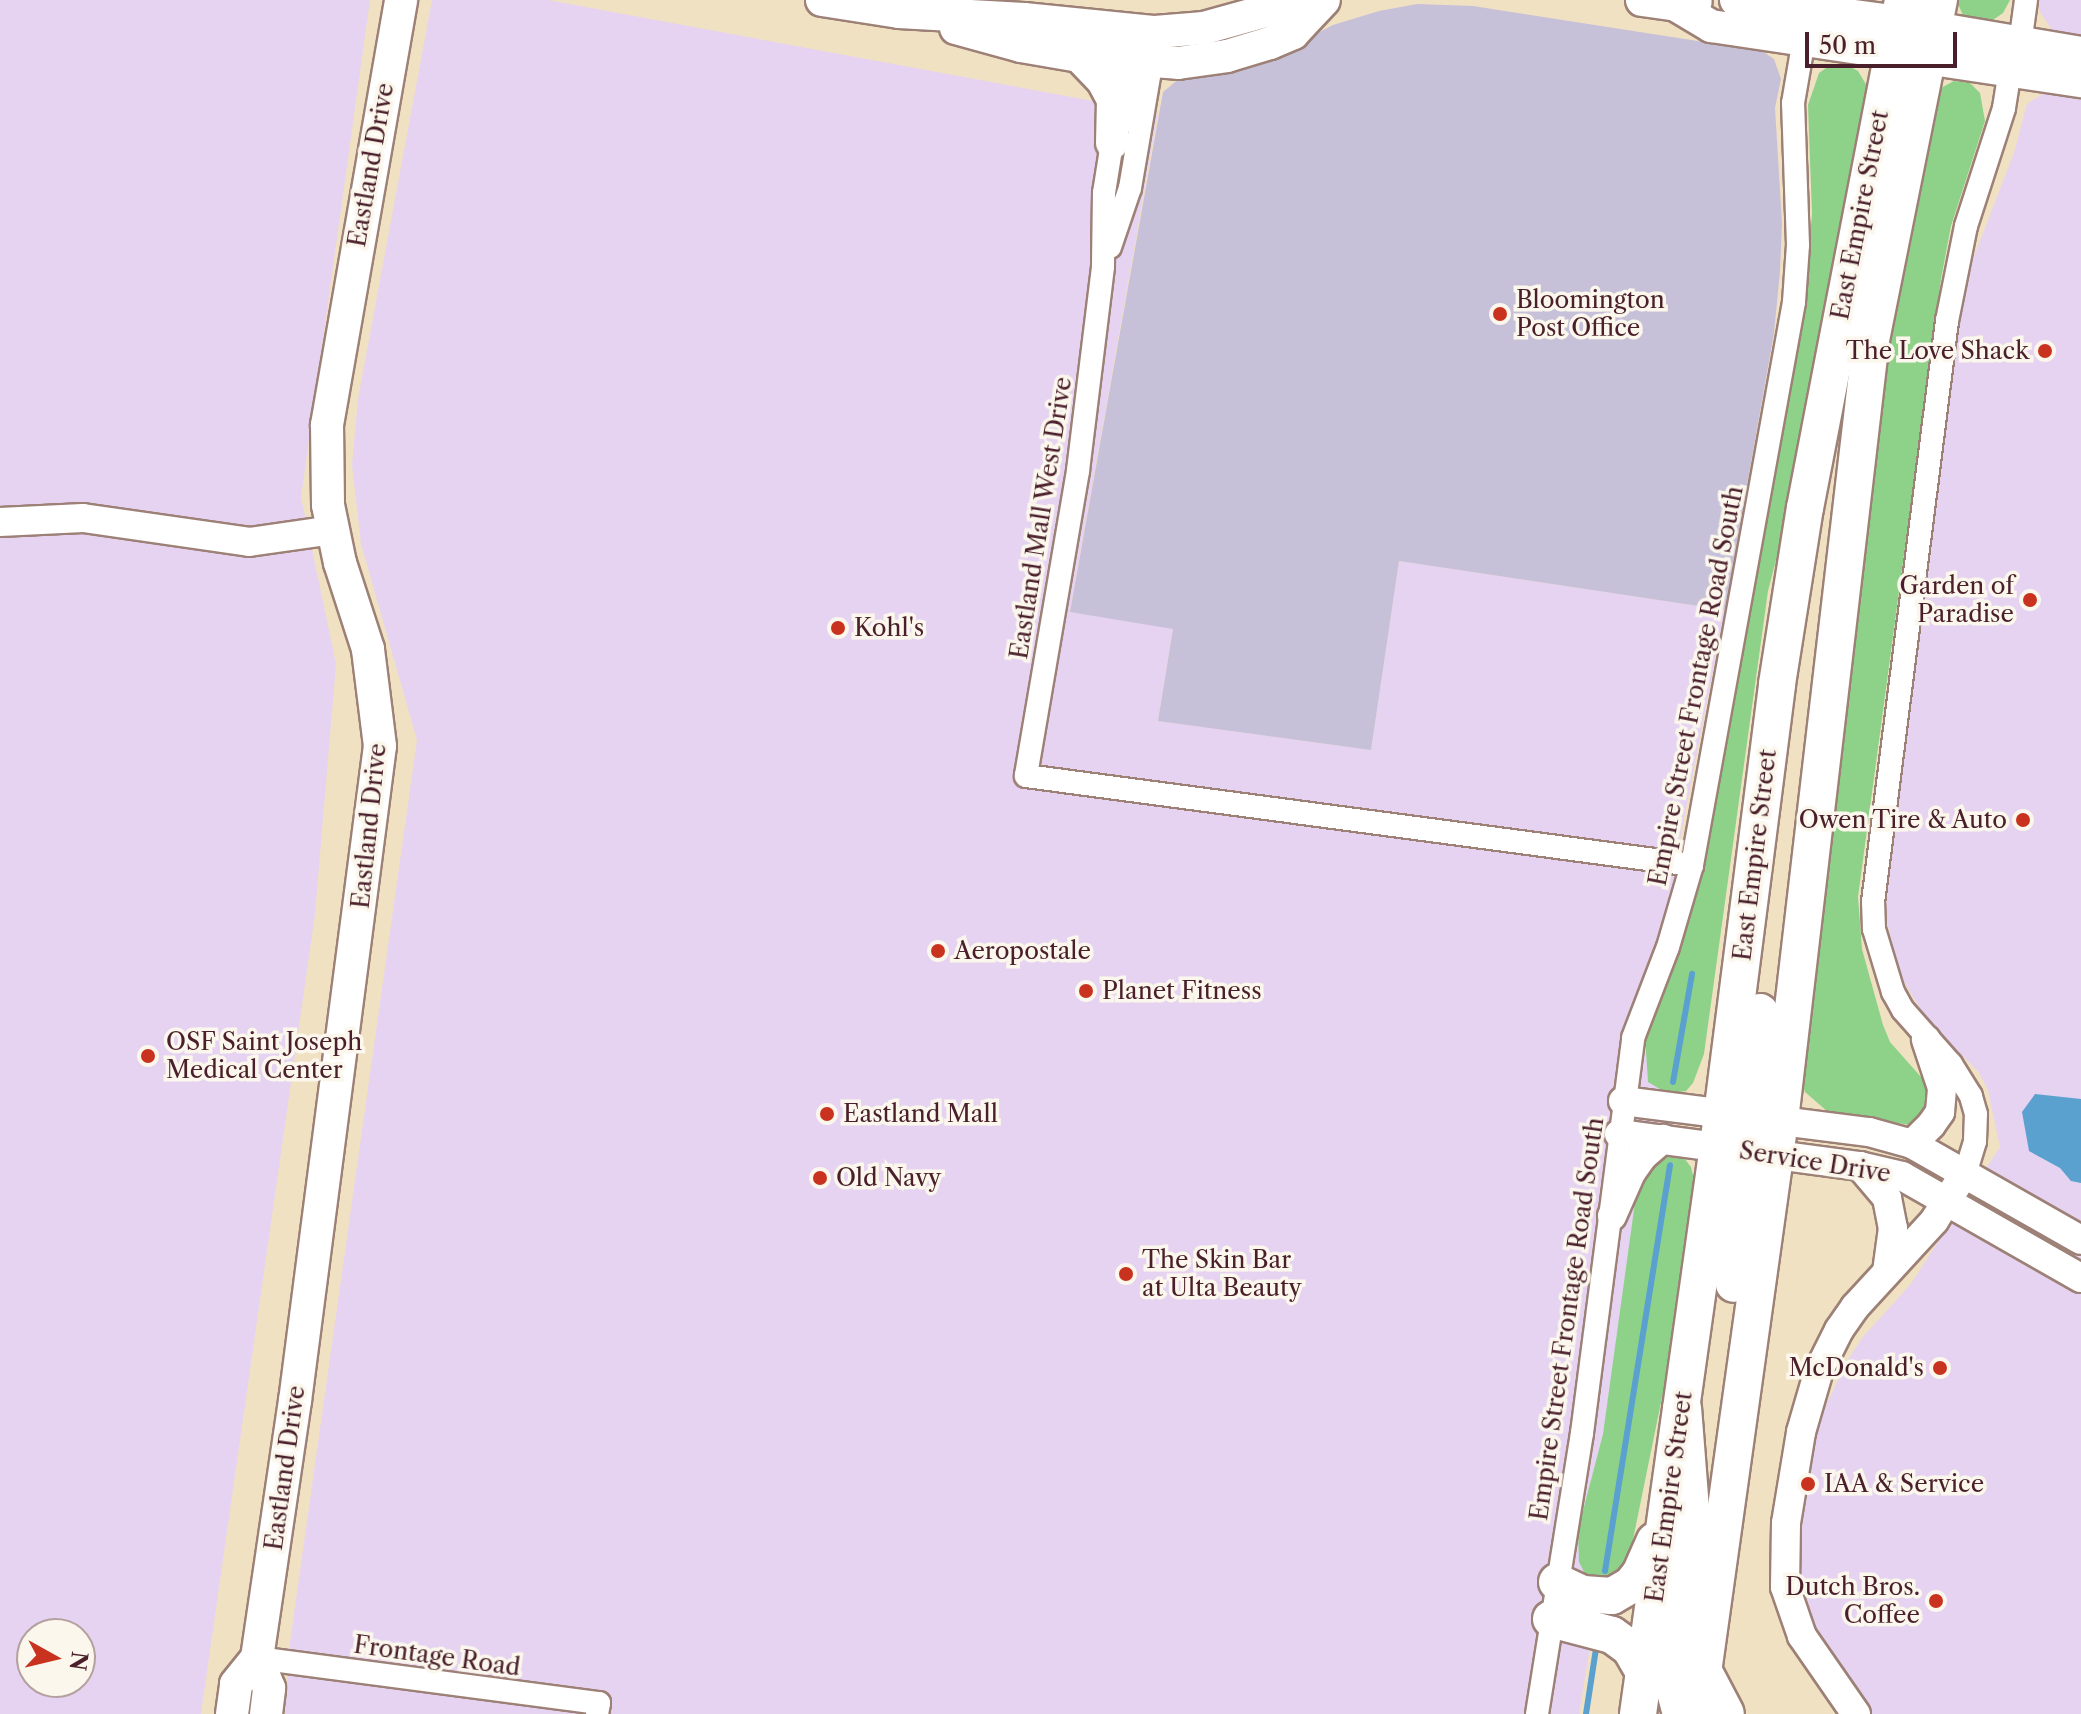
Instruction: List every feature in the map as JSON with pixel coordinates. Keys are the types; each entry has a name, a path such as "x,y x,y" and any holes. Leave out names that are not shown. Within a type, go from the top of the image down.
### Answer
{"highway":[{"path":"1682,1408 1691,1522 1674,1649 1673,1681 1682,1714"},
{"path":"1703,1672 1725,1714"}],"main road":[{"name":"Eastland Drive","path":"266,1714 269,1688 257,1658 378,772 379,722 368,649 332,530 326,478 329,410 401,0"},
{"path":"822,0 899,12 1024,19 1203,61 1270,43 1293,33 1324,0"},
{"path":"899,12 1021,46 1079,56 1143,47 1305,0"},
{"path":"1642,0 1688,2 1711,26 1804,39 1915,27"},
{"path":"1736,0 1915,27 2081,81"},
{"name":"East Empire Street","path":"1638,1714 1725,1136 1777,684 1805,508 1915,27"},
{"name":"East Empire Street","path":"1697,1714 1733,1459 1771,1131 1871,340 1915,27"},
{"path":"2015,58 2081,53"},
{"path":"1079,56 1103,81 1113,100 1112,143"},
{"path":"1771,1131 1755,1052 1790,735 1777,684"},
{"path":"1725,1136 1741,1168 1742,1198 1722,1431 1733,1459"},
{"path":"1557,1582 1583,1594 1601,1597 1620,1593 1640,1574 1668,1506"},
{"path":"1551,1619 1612,1635 1630,1648 1645,1674"},
{"name":"Eastland Drive","path":"232,1714 236,1684 257,1658"}],"street":[{"path":"1856,1714 1802,1636 1791,1610 1784,1571 1796,1460 1819,1370 1855,1307 1947,1201 1966,1171 1975,1141 1976,1114 1971,1096 1951,1064 1926,1040 1903,1010 1884,967 1874,929 1874,875 1958,257 1980,176 2004,108 2026,0"},
{"name":"Empire Street Frontage Road South","path":"1537,1714 1582,1433 1612,1216 1623,1101 1638,1018 1668,947 1692,865 1794,302 1798,245 1793,103 1804,39"},
{"name":"Eastland Mall West Drive","path":"1143,47 1112,143 1104,193 1103,267 1078,471 1026,776 1692,865"},
{"name":"Eastland Mall West Drive","path":"1103,267 1130,188 1143,47"},
{"path":"0,522 83,518 249,542 332,530"},
{"path":"1912,1144 1940,1112 1942,1088 1926,1040"},
{"name":"Service Drive","path":"1623,1101 1725,1136 1771,1131 1860,1166 1902,1176 2081,1278"},
{"name":"Service Drive","path":"1619,1134 1663,1139 1771,1131 1869,1132 1912,1144 1966,1171 2081,1240"},
{"path":"1612,1216 1631,1173 1642,1157 1663,1139"},
{"path":"1860,1166 1887,1198 1893,1228 1887,1272"},
{"name":"Frontage Road","path":"257,1658 599,1703 597,1714"}],"shaded area":[{"name":"OSF Saint Joseph Medical Center","path":"0,0 370,0 301,497 336,664 315,914 201,1714 0,1714"},
{"path":"432,0 548,0 1158,113 1070,611 1173,628 1158,721 1371,750 1399,561 1725,610 1680,839 1721,845 1579,1714 285,1714 290,1642 417,740 361,544 352,465 358,399"},
{"path":"2040,0 2081,0 2081,38 2053,32 2039,10"},
{"path":"1417,4 1473,6 1762,51 1774,59 1781,79 1775,108 1782,224 1780,271 1774,333 1725,610 1399,561 1371,750 1158,721 1173,629 1070,612 1163,92 1180,78 1287,49 1333,25 1379,11"},
{"path":"2046,92 2081,95 2081,1714 1870,1714 1827,1660 1798,1597 1797,1544 1818,1422 1846,1363 1862,1338 1910,1285 2000,1147 1988,1090 1978,1071 1928,1022 1901,977 1884,911 1891,826 1959,322 1970,267 2014,153 2027,104"}],"green space":[{"path":"1956,0 2010,0 2003,13 1987,24 1964,17"},
{"path":"1845,64 1858,71 1867,86 1864,112 1793,494 1768,591 1704,1054 1693,1083 1686,1091 1668,1094 1648,1082 1645,1036 1672,969 1704,870 1803,313 1812,214 1808,105 1819,73 1829,66"},
{"path":"1954,81 1970,83 1980,93 1985,121 1951,226 1941,279 1858,897 1862,949 1883,1025 1890,1042 1929,1086 1932,1095 1921,1121 1910,1125 1828,1112 1805,1092 1801,1080 1887,330 1939,89"},
{"path":"1657,1154 1677,1154 1684,1158 1691,1167 1696,1187 1679,1314 1627,1569 1623,1578 1588,1580 1579,1562 1578,1530 1603,1434 1637,1188"}],"water":[{"path":"2035,1094 2081,1099 2081,1183 2071,1181 2060,1168 2029,1151 2022,1112"}],"waterway":[{"path":"1673,1082 1692,974"},
{"path":"1605,1571 1670,1165"},
{"path":"1586,1714 1596,1649"}],"place":[{"name":"Bloomington Post Office","path":"1500,314"},
{"name":"The Love Shack","path":"2045,351"},
{"name":"Garden of Paradise","path":"2030,600"},
{"name":"Kohl's","path":"838,628"},
{"name":"Owen Tire & Auto","path":"2023,820"},
{"name":"Aeropostale","path":"938,951"},
{"name":"Planet Fitness","path":"1086,991"},
{"name":"OSF Saint Joseph Medical Center","path":"148,1056"},
{"name":"Eastland Mall","path":"827,1114"},
{"name":"Old Navy","path":"820,1178"},
{"name":"The Skin Bar at Ulta Beauty","path":"1126,1274"},
{"name":"McDonald's","path":"1940,1368"},
{"name":"IAA & Service","path":"1808,1484"},
{"name":"Dutch Bros. Coffee","path":"1936,1601"}]}
